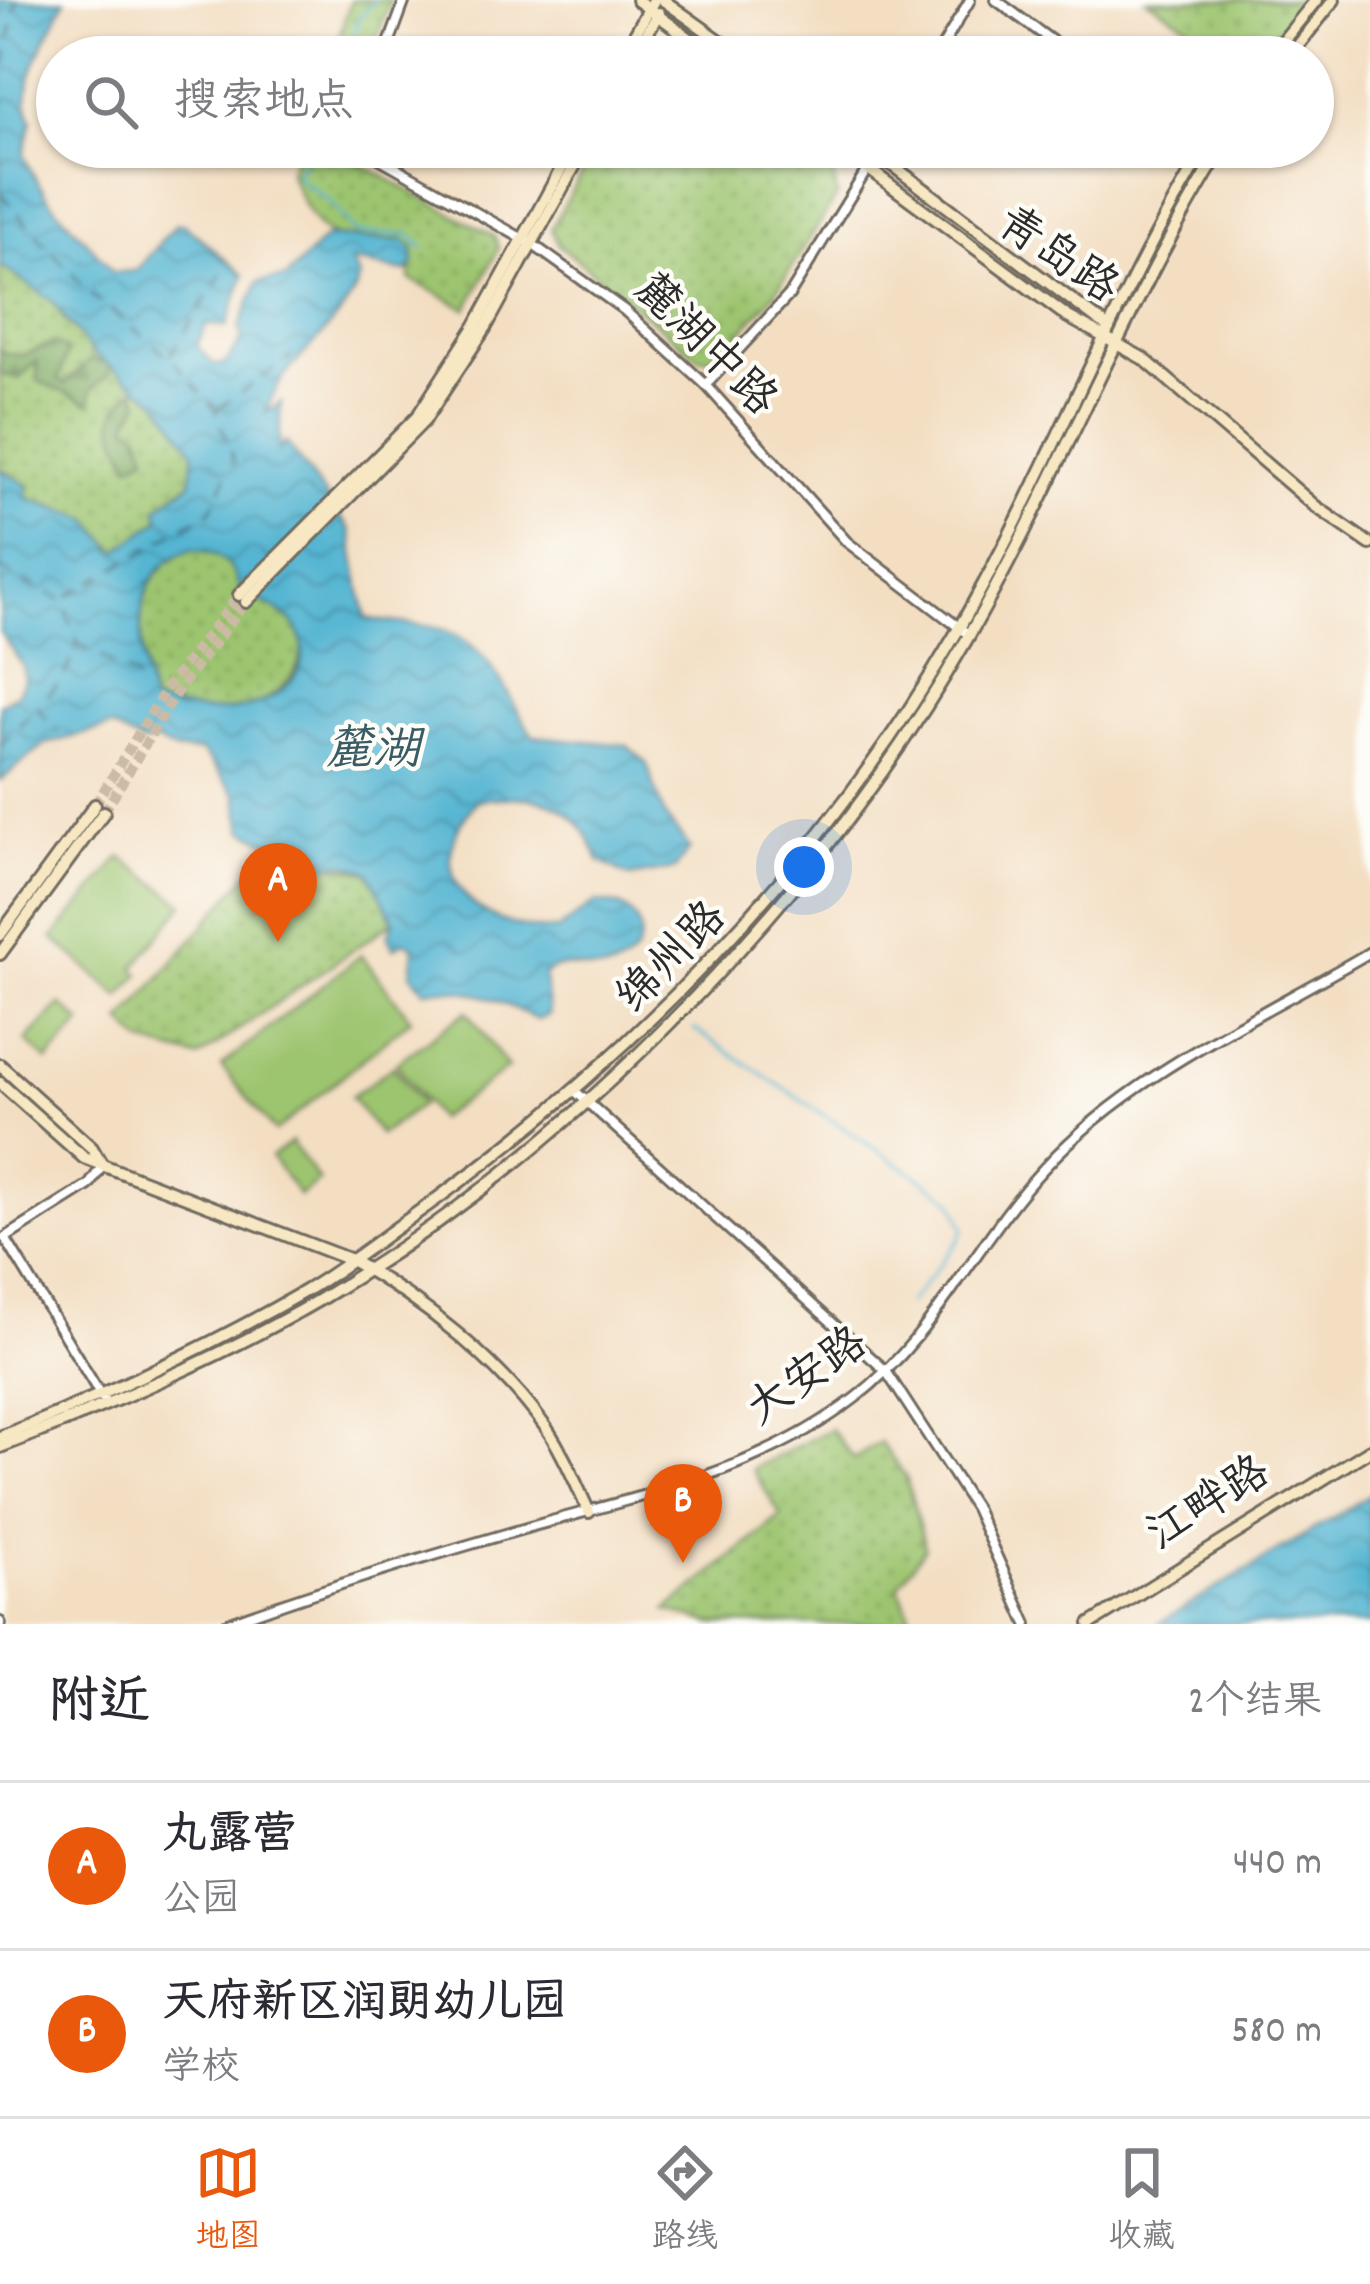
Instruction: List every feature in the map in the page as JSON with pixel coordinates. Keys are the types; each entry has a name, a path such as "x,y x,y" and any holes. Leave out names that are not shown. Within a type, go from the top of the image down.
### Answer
{"main road":[{"path":"637,0 660,4 710,36"},
{"path":"1287,36 1316,0"},
{"path":"1306,36 1334,0"},
{"path":"637,36 660,4"},
{"path":"644,36 660,4"},
{"path":"660,4 693,36"},
{"path":"527,242 563,168"},
{"path":"243,598 357,486 417,417 572,168"},
{"name":"青岛路","path":"900,168 1315,506 1370,544"},
{"name":"绵州路","path":"0,1437 104,1399 351,1260 575,1091 758,904 964,632 1105,331 1194,168"},
{"name":"绵州路","path":"0,1448 315,1302 367,1269 586,1101 692,997 824,847 909,732 1212,168"},
{"name":"青岛路","path":"868,169 1105,331"},
{"path":"0,935 100,809 0,954"},
{"path":"0,1065 92,1148 103,1166"},
{"path":"0,1083 83,1158 367,1269 476,1353 517,1393 547,1429 589,1512"},
{"name":"江畔路","path":"1090,1624 1370,1450"}],"street":[{"path":"392,36 405,0"},
{"path":"949,36 970,0"},
{"path":"995,0 1046,36"},
{"name":"麓湖中路","path":"395,168 527,242 624,310 706,385 847,542 964,632"},
{"path":"706,385 780,306 868,169"},
{"name":"大安路","path":"226,1624 344,1580 682,1486 778,1445 855,1398 886,1371 1044,1167 1083,1131 1159,1077 1370,952"},
{"path":"575,1091 886,1371 975,1508 1027,1624"},
{"path":"103,1166 88,1185 5,1238 104,1399"}],"green space":[{"path":"351,0 391,0 378,36 339,36"},
{"path":"1147,0 1302,0 1274,36 1205,36"},
{"path":"291,168 368,168 494,236 499,248 467,309 410,279 411,252 404,240 342,238 320,227 289,173"},
{"path":"584,168 832,168 837,196 774,295 718,359 699,358 559,245 551,229"},
{"path":"0,265 53,301 65,321 160,403 194,451 191,482 158,507 161,519 116,552 77,516 27,498 10,473 0,469"},
{"path":"55,343 68,351 58,380 65,384 91,359 109,364 110,373 91,390 91,404 38,381 37,361 19,378 0,374 0,350 23,355"},
{"path":"135,389 140,401 127,424 140,433 147,455 130,465 114,416"},
{"path":"192,549 227,563 243,597 276,605 297,623 302,637 298,666 279,690 253,705 215,711 152,703 141,637 146,593 170,560"},
{"path":"121,857 184,904 134,968 140,974 120,997 53,938"},
{"path":"259,861 309,876 321,863 369,872 394,921 198,1058 143,1043 122,1022"},
{"path":"361,955 411,1019 275,1132 221,1066"},
{"path":"61,1004 82,1023 48,1061 26,1041"},
{"path":"467,1011 508,1068 438,1119 396,1063"},
{"path":"393,1066 422,1104 380,1135 351,1097"},
{"path":"291,1142 319,1181 299,1196 271,1157"},
{"path":"831,1429 854,1459 880,1442 906,1477 925,1548 898,1586 914,1624 713,1624 667,1610 781,1516 752,1469"}],"water":[{"name":"麓湖","path":"0,0 65,0 47,36 36,36 36,63 28,91 32,120 24,154 63,216 113,272 136,271 176,224 184,224 244,275 227,326 206,325 197,346 214,365 225,364 242,338 239,328 258,282 286,278 326,237 404,240 413,249 414,264 405,272 351,261 360,278 351,297 284,377 266,413 281,402 279,450 286,442 350,530 366,618 433,627 468,643 493,670 533,736 626,745 646,762 665,817 690,848 675,869 630,877 599,861 567,812 553,804 520,798 478,800 459,826 451,851 453,873 463,893 502,921 558,930 596,902 624,908 640,931 637,948 626,962 607,970 552,969 544,975 549,1015 537,1020 483,996 425,990 411,974 414,947 405,941 394,948 388,937 394,921 369,872 334,863 303,878 269,862 272,844 243,830 236,794 201,751 175,751 156,741 143,744 111,727 45,744 0,781 0,705 18,693 24,680 23,666 0,632 0,469 28,485 27,498 89,519 116,552 160,520 157,508 191,483 194,451 160,403 93,353 52,301 0,265","holes":["192,549 227,563 242,598 268,605 298,631 303,648 300,665 292,681 276,695 254,705 216,711 152,703 141,637 146,593 170,560"]},
{"path":"1370,1495 1370,1624 1158,1624"}],"waterway":[{"path":"353,36 358,26 354,24 375,0"},
{"path":"300,168 296,176 329,201 356,233 408,234 423,247"},
{"path":"694,1029 953,1200 964,1228 959,1240 908,1304"}],"ferry route":[{"path":"0,92 17,0"},
{"path":"0,193 92,296 170,357 216,410 234,461 210,511 62,600"},
{"path":"170,355 224,271"},
{"path":"218,409 292,356"},
{"path":"0,569 62,600 78,643 65,675 37,707"},
{"path":"78,643 142,682"},
{"path":"0,745 37,707 58,732"}],"tunnel":[{"path":"95,805 167,687 239,595"},
{"path":"104,812 177,692 246,602"}],"place":[{"name":"丸露营","path":"278,942"},
{"name":"天府新区润朗幼儿园","path":"683,1563"}]}
